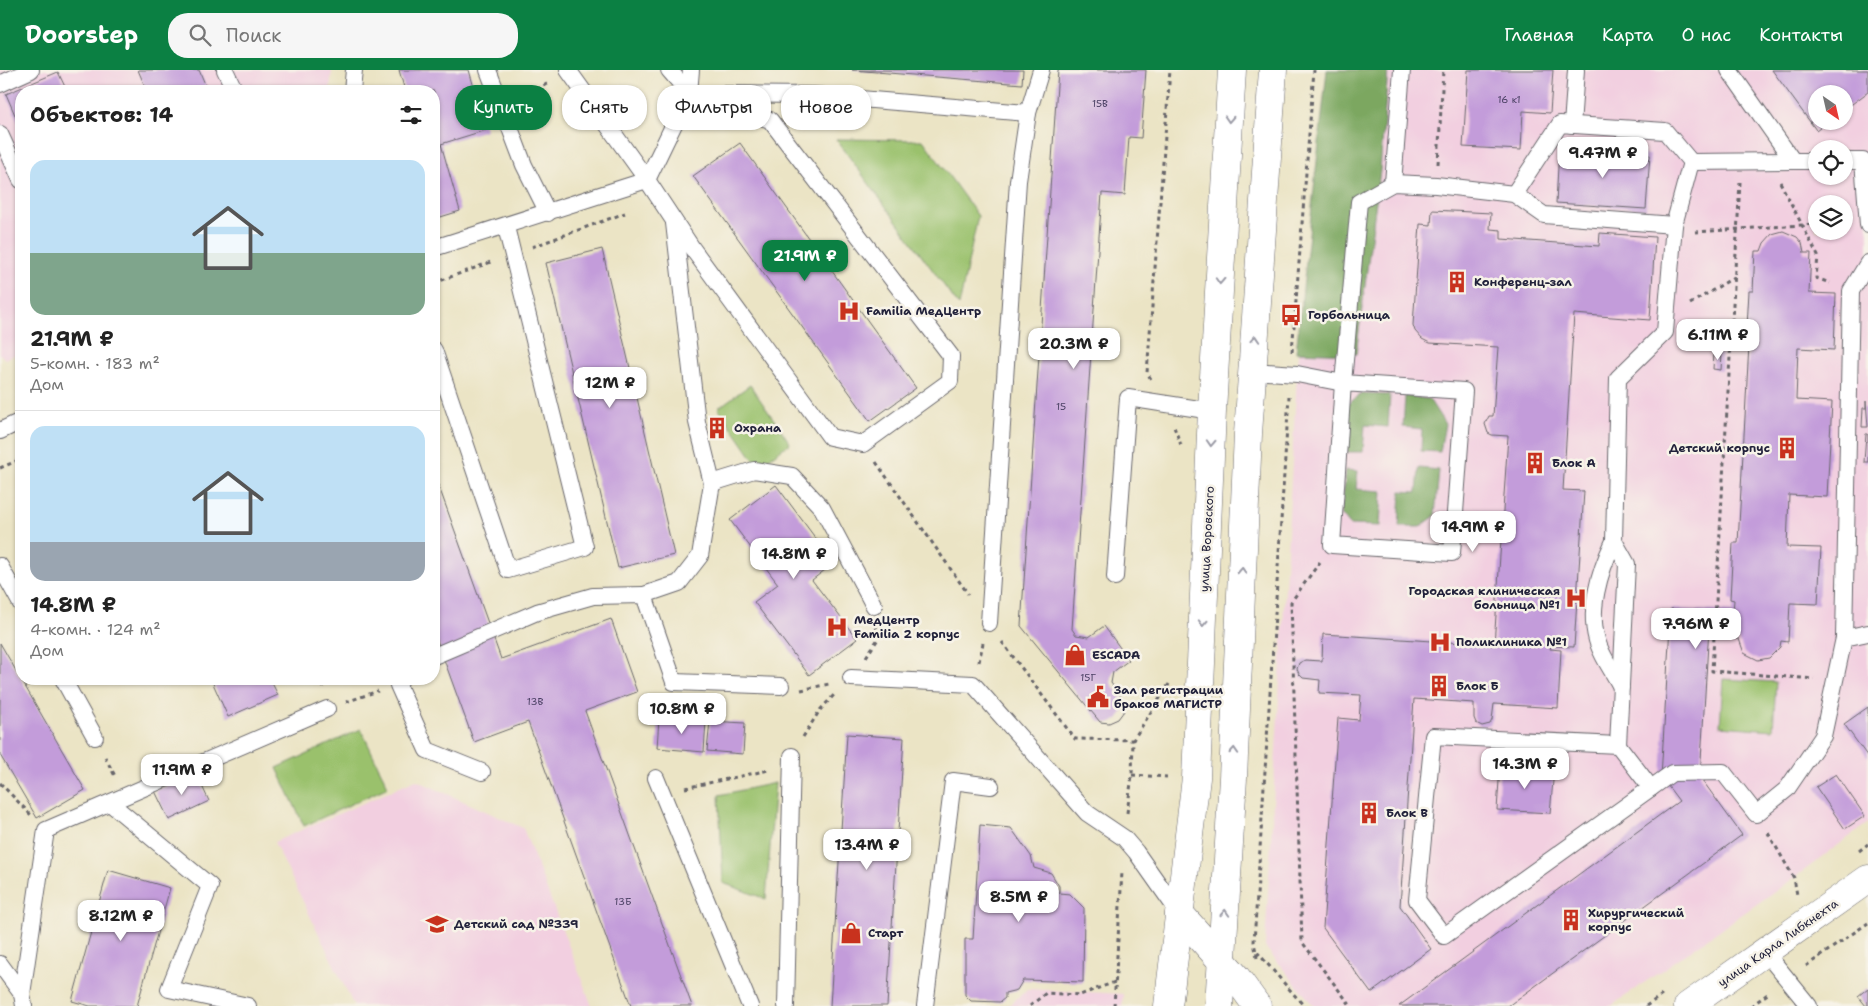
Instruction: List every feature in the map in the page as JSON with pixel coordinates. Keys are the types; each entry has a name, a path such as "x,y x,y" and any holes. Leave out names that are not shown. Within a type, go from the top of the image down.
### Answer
{"main road":[{"name":"улица Воровского","path":"1168,1006 1196,778 1212,411 1232,70"},
{"path":"1219,1006 1252,371 1273,70"},
{"name":"улица Карла Либкнехта","path":"1688,1006 1868,879"},
{"path":"1180,913 1257,1006"}],"lane":[{"path":"0,84 31,70"},
{"path":"225,70 231,85"},
{"path":"353,85 354,70"},
{"path":"488,70 524,165 548,213"},
{"path":"568,70 661,200 673,221 830,436 863,444 950,381 951,356 771,121"},
{"path":"669,70 682,85"},
{"path":"689,85 690,70"},
{"path":"989,624 1017,191 1028,113 1041,70"},
{"path":"1393,183 1402,70"},
{"path":"1572,125 1576,70"},
{"path":"1729,70 1793,161"},
{"path":"771,94 813,95 1028,113"},
{"path":"1514,194 1560,124 1665,131 1691,162"},
{"path":"440,246 506,227 647,180 671,130"},
{"path":"0,134 15,167"},
{"path":"1865,159 1868,225"},
{"path":"1691,162 1808,161"},
{"path":"1622,688 1598,645 1594,611 1601,568 1614,541 1618,378 1665,332 1674,230 1691,162"},
{"path":"1252,371 1291,373 1343,383 1464,391 1452,553 1332,545 1343,383 1359,202 1393,183 1436,185 1514,194 1544,216 1674,230"},
{"path":"440,653 537,612 593,596 644,595 679,583 700,556 712,483 697,422 673,221"},
{"path":"440,368 508,570 585,547 506,227"},
{"path":"1618,745 1433,736 1417,900 1444,936 1672,773 1723,772 1756,814 1787,789 1823,736 1844,638 1851,291 1868,263"},
{"path":"1115,578 1128,398 1212,411"},
{"path":"0,431 15,424"},
{"path":"712,483 754,470 792,476 822,508 874,606"},
{"path":"1614,541 1627,564 1618,745 1651,788"},
{"path":"0,566 15,593"},
{"path":"644,595 674,682 780,686"},
{"path":"1844,638 1868,633"},
{"path":"851,678 973,684 1088,813 1124,838 1180,913"},
{"path":"66,685 95,737"},
{"path":"400,685 427,750 482,772"},
{"path":"23,1000 46,830 327,708"},
{"path":"786,1006 792,756"},
{"path":"925,1006 953,781 991,786"},
{"path":"659,786 750,1006"},
{"path":"110,802 210,886 169,989 248,1006"},
{"path":"1765,952 1809,1006"},
{"path":"0,964 23,1000"}],"path":[{"path":"1170,70 1147,373 1166,404 1182,447"},
{"path":"1257,960 1254,942 1291,373 1314,70"},
{"path":"1436,185 1443,70"},
{"path":"1741,162 1739,228 1712,671 1836,680"},
{"path":"1770,162 1818,256 1816,278 1851,291"},
{"path":"440,281 661,200"},
{"path":"1674,230 1808,225"},
{"path":"1666,318 1736,276"},
{"path":"863,444 989,624 1075,739 1133,740"},
{"path":"0,468 15,462"},
{"path":"1332,545 1291,602 1302,942 1351,1006"},
{"path":"659,786 771,769 792,756 820,710 851,678 878,639 874,606"},
{"path":"973,684 989,624"},
{"path":"1114,1006 1124,838 1132,775 1133,740 1174,675"},
{"path":"780,686 806,691 851,678"},
{"path":"322,685 327,708 391,685"},
{"path":"0,783 46,830"},
{"path":"1756,814 1794,878 1798,899 1810,920"},
{"path":"1751,1006 1868,923"},
{"path":"1256,951 1304,1006"},
{"path":"1030,1006 1046,993 1080,995 1115,982"}],"shaded area":[{"path":"0,70 332,70 331,85 15,85 15,355 5,359 0,354"},
{"name":"Городская клиническая больница №1","path":"1328,70 1868,70 1868,823 1794,878 1611,1006 1314,1006 1265,947 1297,374"},
{"name":"Детский сад №339","path":"416,780 523,828 592,1006 354,1006 274,842"},
{"path":"1028,989 1123,994 1122,1006 1008,1006"}],"green space":[{"path":"1327,70 1388,70 1380,171 1356,354 1296,352"},
{"path":"836,139 923,140 978,216 959,306"},
{"path":"750,385 790,443 758,466 718,408"},
{"path":"1361,394 1390,395 1388,427 1365,425 1363,452 1347,452 1348,404"},
{"path":"1405,396 1429,399 1445,424 1440,452 1421,451 1422,429 1403,427"},
{"path":"1419,468 1439,470 1435,516 1420,527 1399,527 1401,491 1417,492"},
{"path":"1346,470 1358,471 1356,489 1382,491 1380,526 1350,525 1341,514"},
{"path":"1723,679 1776,682 1773,730 1720,726"},
{"path":"361,729 388,787 304,826 277,768"},
{"path":"775,783 766,899 723,883 719,795"}],"building":[{"path":"138,70 199,70 205,85 144,85"},
{"path":"399,70 469,70 473,85 455,85 455,130 486,130 441,144 460,211 440,217 440,85 403,85"},
{"path":"852,70 1023,70 1022,84"},
{"path":"1058,70 1146,70 1141,138 1129,137 1125,195 1102,193 1072,629 1076,635 1089,637 1104,626 1129,660 1113,672 1111,683 1124,701 1124,711 1118,719 1109,723 1100,722 1021,626"},
{"path":"1468,70 1553,70 1550,113 1523,111 1521,150 1463,147"},
{"path":"1772,70 1868,70 1868,92 1853,103 1853,85 1808,85 1808,119"},
{"path":"58,72 64,85 27,85"},
{"path":"15,90 15,115 6,94"},
{"path":"740,143 916,388 870,421 693,176"},
{"path":"1559,149 1650,155 1646,209 1556,203"},
{"path":"1432,210 1491,213 1490,229 1501,230 1501,239 1599,246 1600,233 1655,237 1650,320 1574,314 1563,490 1584,491 1574,647 1551,646 1550,649 1561,650 1558,708 1494,704 1490,724 1482,726 1476,723 1474,718 1474,703 1414,699 1400,906 1431,949 1371,993 1323,928 1338,718 1359,720 1361,695 1319,693 1320,680 1303,678 1297,669 1299,663 1305,660 1322,661 1323,634 1494,645 1508,436 1488,433 1485,424 1489,416 1493,416 1498,347 1430,343 1422,339 1415,331 1413,325 1420,224 1431,225"},
{"path":"1783,231 1797,237 1802,243 1804,253 1811,253 1809,293 1836,294 1834,350 1798,348 1796,400 1832,402 1827,497 1789,495 1787,547 1821,548 1818,604 1790,603 1788,642 1781,641 1780,647 1769,658 1758,660 1744,653 1739,639 1732,639 1733,628 1709,627 1700,777 1742,835 1508,1006 1399,1006 1679,801 1661,777 1671,609 1733,612 1734,600 1730,599 1733,543 1738,543 1749,345 1746,345 1749,291 1753,291 1755,251 1761,251 1764,243 1772,234"},
{"path":"602,249 674,555 618,568 546,263"},
{"path":"1714,353 1722,353 1721,370 1713,369"},
{"path":"1866,401 1868,427 1862,427 1863,408 1866,408"},
{"name":"Охрана","path":"722,421 723,433 713,434 712,422"},
{"path":"1866,434 1868,434 1868,462 1864,462"},
{"path":"776,485 834,563 812,580 857,639 809,675 754,602 778,584 730,520"},
{"path":"440,490 501,659 611,619 637,692 585,711 692,1006 631,1006 528,722 474,742 440,648"},
{"path":"0,643 15,669 15,685 24,685 85,790 37,818 0,755"},
{"path":"214,685 273,685 278,695 228,717"},
{"path":"1868,707 1868,757 1844,724"},
{"path":"659,718 706,721 704,752 657,748"},
{"path":"710,721 745,723 743,754 707,751"},
{"path":"847,734 904,738 887,1006 830,1006"},
{"path":"1500,766 1554,770 1550,813 1497,810"},
{"path":"196,773 209,801 169,820 155,791"},
{"path":"1836,774 1865,816 1845,829 1816,787"},
{"path":"980,825 1011,828 1031,856 1034,868 1051,873 1059,886 1059,893 1070,894 1084,908 1083,982 1023,980 1017,990 1005,993 1005,998 1000,1002 971,1001 965,995 965,939 973,939"},
{"path":"108,870 170,888 137,1006 90,1006 72,1001"},
{"path":"1868,988 1868,1006 1866,1006 1858,996"}],"place":[{"name":"Конференц-зал","path":"1457,282"},
{"name":"Familia МедЦентр","path":"849,311"},
{"name":"Горбольница","path":"1291,315"},
{"name":"Охрана","path":"717,428"},
{"name":"Детский корпус","path":"1787,448"},
{"name":"Блок А","path":"1535,463"},
{"name":"Городская клиническая больница №1","path":"1576,598"},
{"name":"МедЦентр Familia 2 корпус","path":"837,627"},
{"name":"Поликлиника №1","path":"1440,642"},
{"name":"ESCADA","path":"1075,655"},
{"name":"Блок Б","path":"1439,686"},
{"name":"Зал регистрации браков МАГИСТР","path":"1098,697"},
{"name":"Блок В","path":"1369,813"},
{"name":"Хирургический корпус","path":"1571,920"},
{"name":"Детский сад №339","path":"437,924"},
{"name":"Старт","path":"851,933"}]}
